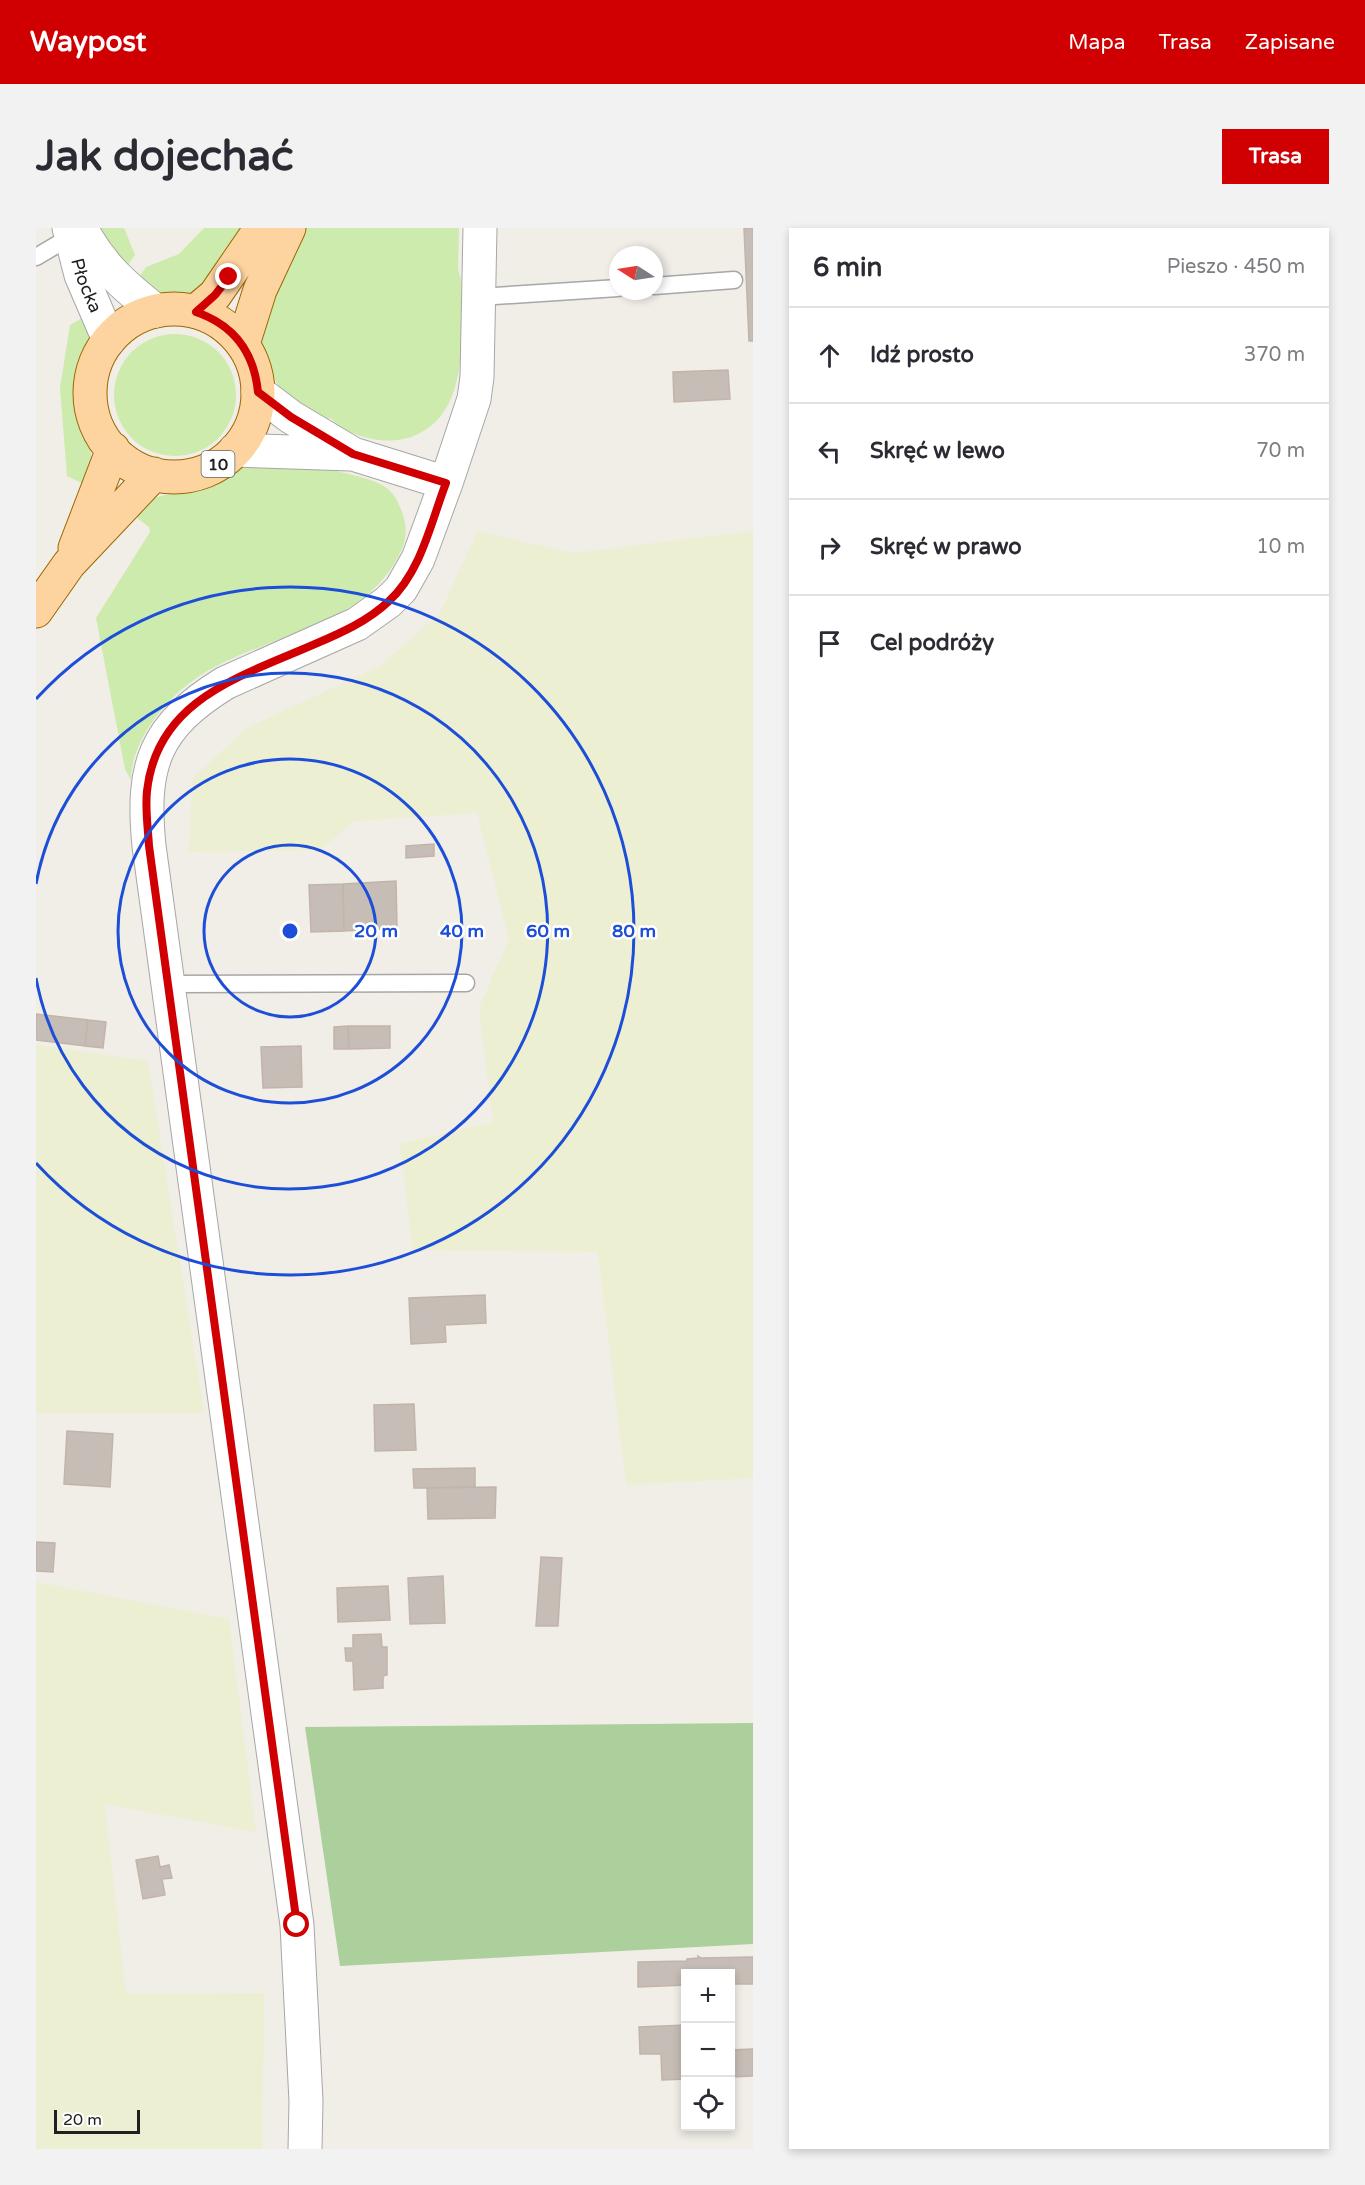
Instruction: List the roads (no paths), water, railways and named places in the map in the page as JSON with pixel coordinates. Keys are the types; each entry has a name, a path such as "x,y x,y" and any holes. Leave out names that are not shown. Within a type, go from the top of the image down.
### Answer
{"main road":[{"path":"196,312 215,295 261,228"},
{"path":"243,344 270,264 289,228"},
{"name":"10","path":"183,309 196,312 227,327 243,344 254,367 258,392 257,405 250,429 236,450 216,466 179,476 154,474 127,462 104,437 97,424 91,395 95,366 110,340 135,319 156,311 183,309"},
{"path":"69,564 113,449"},
{"path":"36,611 69,564 154,474"}],"street":[{"path":"305,2149 306,2101 297,1925 168,984 147,819 146,794 149,775 162,741 188,709 225,683 357,624 388,602 401,589 418,558 474,399 477,377 480,228"},
{"name":"Płocka","path":"73,231 121,283 156,311"},
{"name":"Płocka","path":"73,231 81,275 110,340"},
{"path":"258,392 291,417 353,454 446,483"},
{"path":"236,450 353,454"}],"lane":[{"path":"36,257 73,231"},
{"path":"663,285 734,280"},
{"path":"479,297 609,289"},
{"path":"168,984 466,983"}]}
